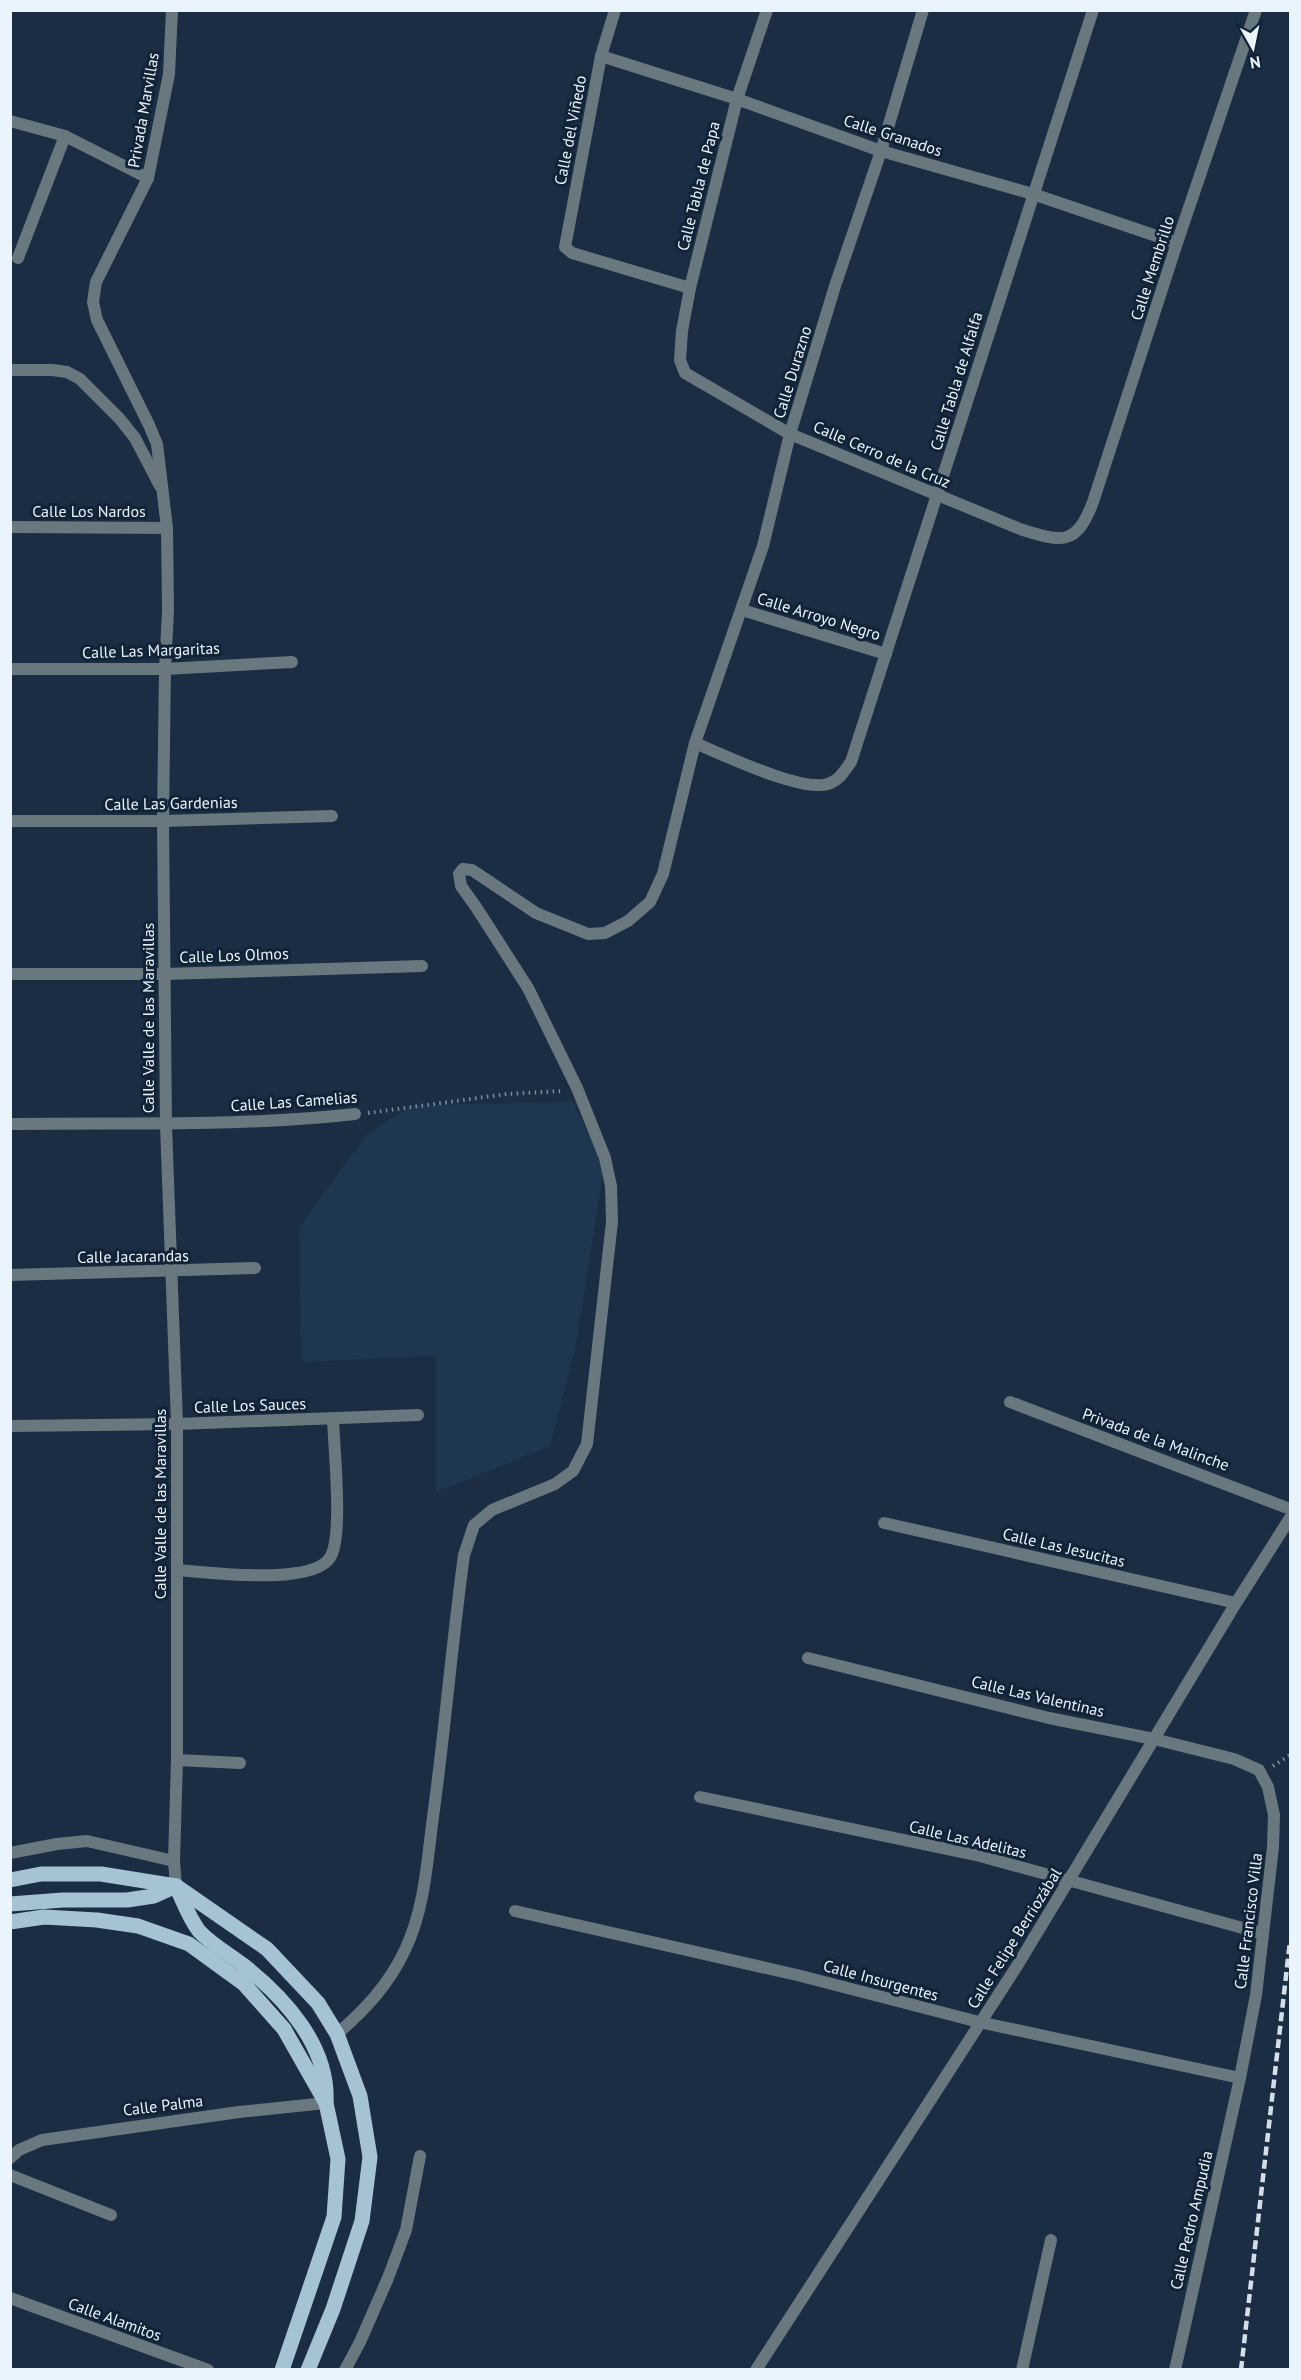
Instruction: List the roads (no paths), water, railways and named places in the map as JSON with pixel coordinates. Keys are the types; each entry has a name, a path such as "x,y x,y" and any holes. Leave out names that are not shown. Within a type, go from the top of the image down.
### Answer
{"main road":[{"path":"10,1880 40,1874 101,1874 176,1886 267,1949 318,2003 338,2034 360,2096 370,2157 362,2221 333,2309 308,2370"},
{"path":"10,1904 63,1900 127,1900 154,1896 176,1886"},
{"path":"176,1886 199,1930 270,1988 305,2032 318,2054 327,2086 326,2103 338,2159 334,2217 282,2370"},
{"path":"10,1922 44,1917 97,1920 138,1926 189,1944 244,1984 284,2029 326,2103"}],"street":[{"name":"Privada Marvillas","path":"148,178 169,74 172,10"},
{"name":"Calle del Viñedo","path":"615,10 601,56 565,243 567,250 572,253 690,288"},
{"name":"Calle Tabla de Papa","path":"685,373 680,360 681,331 690,288 737,99 767,10"},
{"name":"Calle Durazno","path":"338,2034 366,2009 386,1982 405,1950 423,1896 464,1555 474,1525 492,1510 555,1484 573,1471 587,1444 611,1232 611,1186 605,1158 577,1088 528,988 461,886 459,874 463,869 472,870 536,913 588,934 605,933 628,921 650,902 663,874 695,743 763,546 790,434 881,151 922,10"},
{"name":"Calle Tabla de Alfalfa","path":"695,743 769,773 814,786 828,784 840,778 851,762 1094,10"},
{"name":"Calle Membrillo","path":"1076,534 1085,522 1093,502 1256,10"},
{"name":"Calle Granados","path":"601,56 737,99 881,151 1033,194 1177,243"},
{"path":"10,121 65,136 148,178"},
{"path":"18,258 65,136"},
{"name":"Calle Valle de las Maravillas","path":"148,178 96,282 93,302 97,320 154,435 165,495 167,528 168,611 163,821 165,1125 177,1424 177,1760 174,1861 176,1886"},
{"path":"10,370 52,370 67,372 80,379 119,418 135,438 165,495"},
{"name":"Calle Cerro de la Cruz","path":"685,373 790,434 1020,529 1048,537 1064,538 1076,534"},
{"name":"Calle Los Nardos","path":"10,527 167,528"},
{"name":"Calle Arroyo Negro","path":"742,609 886,654"},
{"name":"Calle Las Margaritas","path":"10,669 165,669 292,662"},
{"name":"Calle Las Gardenias","path":"10,821 163,821 332,816"},
{"name":"Calle Los Olmos","path":"10,974 165,974 422,966"},
{"name":"Calle Las Camelias","path":"10,1124 165,1125 300,1120 355,1114"},
{"name":"Calle Jacarandas","path":"10,1275 255,1268"},
{"name":"Privada de la Malinche","path":"1010,1402 1290,1509"},
{"name":"Calle Los Sauces","path":"10,1426 177,1424 418,1416"},
{"path":"177,1570 268,1575 299,1574 319,1568 330,1557 336,1531 333,1419"},
{"name":"Calle Felipe Berriozábal","path":"756,2370 1017,1966 1236,1603 1290,1518"},
{"name":"Calle Las Jesucitas","path":"884,1523 1236,1603"},
{"name":"Calle Las Valentinas","path":"808,1658 912,1682 1049,1718 1154,1739 1234,1759 1258,1770"},
{"path":"177,1760 240,1763"},
{"name":"Calle Francisco Villa","path":"1240,2078 1256,1995 1273,1847 1274,1815 1268,1787 1258,1770"},
{"name":"Calle Las Adelitas","path":"700,1797 980,1856 1262,1933"},
{"path":"10,1853 87,1841 174,1861"},
{"name":"Calle Insurgentes","path":"515,1911 797,1975 979,2022 1240,2078"},
{"name":"Calle Pedro Ampudia","path":"1175,2370 1240,2078"},
{"name":"Calle Palma","path":"10,2158 19,2150 42,2140 216,2115 326,2103"},
{"path":"345,2370 374,2310 406,2230 420,2156"},
{"path":"10,2175 111,2215"},
{"path":"1022,2370 1051,2240"},
{"name":"Calle Alamitos","path":"10,2298 208,2370"}],"railway":[{"path":"1241,2370 1290,1941"}]}
